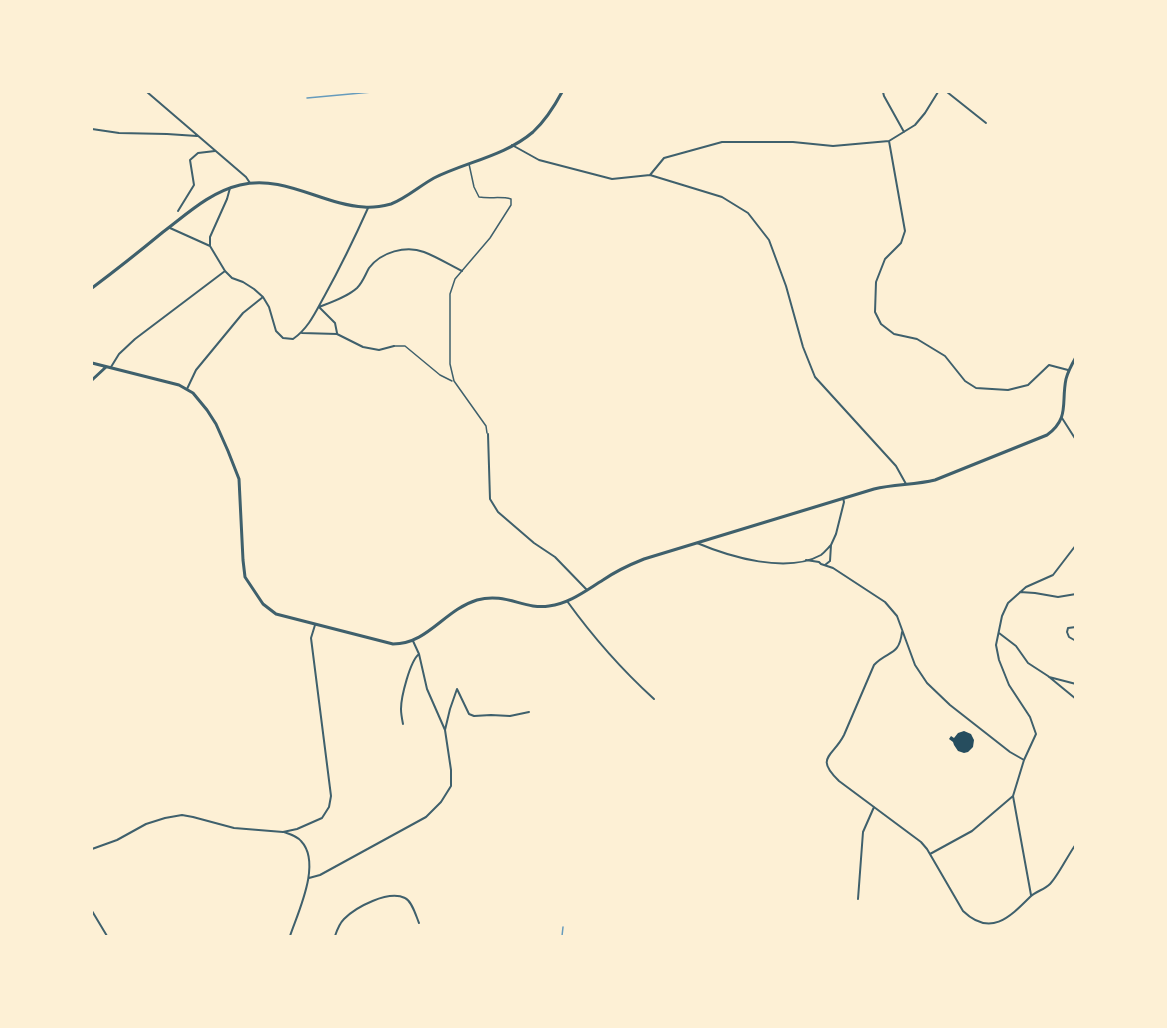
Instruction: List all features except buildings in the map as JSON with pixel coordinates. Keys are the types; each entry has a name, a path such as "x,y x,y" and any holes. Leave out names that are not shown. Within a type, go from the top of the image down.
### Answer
{"street":[{"path":"147,92 246,177 250,183"},
{"path":"92,287 206,200 230,188 250,183 274,184 349,205 368,208 393,204 434,179 512,145 533,131 549,115 562,92"},
{"path":"883,92 904,132"},
{"path":"650,175 664,158 722,142 793,142 833,146 889,141 915,125 939,92"},
{"path":"947,92 986,123"},
{"path":"92,129 119,133 197,136"},
{"path":"889,141 905,231 901,243 885,259 876,282 875,312 881,324 894,334 917,339 945,356 964,381 976,388 1008,390 1028,385 1048,365 1069,371"},
{"path":"512,145 539,160 612,179 650,175 722,197 748,213 769,240 786,286 803,347 815,377 896,466 906,484"},
{"path":"178,211 194,184 190,160 198,153 215,151"},
{"path":"230,188 228,199 210,237 210,246 225,271 232,278 254,289 262,297 269,307 276,331 283,338 293,339 302,333 319,307 368,208"},
{"path":"170,228 210,246"},
{"path":"319,307 356,289 370,267 379,258 396,251 423,251 462,271"},
{"path":"92,380 109,367 135,339 225,271"},
{"path":"187,389 196,370 243,313 262,297"},
{"path":"319,307 335,323 338,334"},
{"path":"302,333 338,334 363,348 379,350 393,346"},
{"path":"92,363 173,383 193,393 207,410 216,424 239,479 245,577 263,604 276,614 393,644 403,644 413,641 433,628 456,609 477,600 498,597 545,607 567,601 617,571 644,559 886,486 935,480 1047,435 1055,429 1062,418 1066,378 1076,357"},
{"path":"1062,418 1076,442"},
{"path":"488,434 490,499 498,512 534,543 555,557 587,590"},
{"path":"833,568 829,557 843,508 843,498"},
{"path":"697,543 713,550 778,564 806,560 822,554 827,554 829,557"},
{"path":"819,562 818,559 831,545"},
{"path":"1031,896 1013,796 1024,760 1036,734 1030,717 1009,686 996,645 1002,616 1008,603 1031,584 1053,575 1076,545"},
{"path":"806,560 833,568 885,602 897,616 916,668 935,691 1010,752 1024,760"},
{"path":"825,565 830,561"},
{"path":"1020,592 1058,597 1076,594"},
{"path":"567,601 614,660 654,699"},
{"path":"283,832 322,818 329,807 331,796 311,638 315,625"},
{"path":"1076,627 1067,630 1069,637 1076,641"},
{"path":"902,632 900,644 894,652 874,665 844,735 826,761 828,769 921,842 963,911 980,923 992,924 1004,920 1016,912 1031,896 1049,885 1076,844"},
{"path":"999,633 1016,646 1028,663 1076,699"},
{"path":"309,878 320,875 426,817 441,802 451,786 445,730 427,689 419,654 413,641"},
{"path":"403,724 401,710 406,683 415,658 419,654"},
{"path":"1048,676 1076,684"},
{"path":"445,730 457,689 469,714 474,716 510,716 529,712"},
{"path":"930,854 972,831 1013,796"},
{"path":"858,899 863,832 874,807"},
{"path":"92,849 117,840 146,824 182,815 234,828 283,832 301,840 310,862 309,878 290,936"},
{"path":"335,936 344,919 355,910 381,898 404,897 409,900 419,923"},
{"path":"92,911 107,936"}],"lane":[{"path":"468,163 479,197 511,199 511,205 490,238 455,279 450,294 450,363 454,381 486,426 488,434"},
{"path":"393,346 405,346 440,375 454,381"}],"waterway":[{"path":"307,98 372,92"},
{"path":"562,936 563,927"}]}
